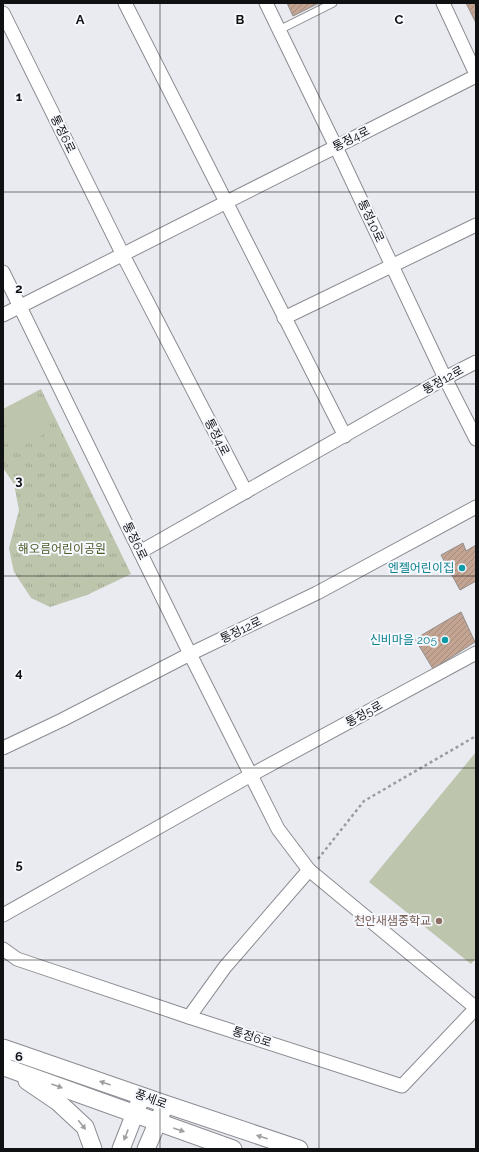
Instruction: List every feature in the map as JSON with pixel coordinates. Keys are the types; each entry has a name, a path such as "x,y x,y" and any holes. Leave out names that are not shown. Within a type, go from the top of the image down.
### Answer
{"street":[{"path":"124,3 345,436"},
{"name":"통정10로","path":"266,3 445,378 476,439"},
{"path":"443,3 476,75"},
{"name":"통정6로","path":"3,13 123,255"},
{"name":"통정4로","path":"21,306 476,75"},
{"path":"284,318 476,225"},
{"name":"통정4로","path":"123,255 246,492"},
{"name":"통정6로","path":"3,272 21,306 190,654 278,829 309,870 476,1008 402,1086 17,959 3,949"},
{"path":"3,315 21,306"},
{"name":"통정12로","path":"140,552 445,378 476,362"},
{"name":"통정12로","path":"3,748 62,720 190,654 317,593 476,507"},
{"name":"통정5로","path":"251,775 476,653"},
{"path":"3,915 251,775"},
{"path":"189,1017 225,967 309,870"},
{"name":"풍세로","path":"3,1048 299,1149"},
{"path":"5,1066 58,1102 85,1127 93,1149"},
{"name":"풍세로","path":"5,1066 233,1149"},
{"path":"121,1149 142,1096"},
{"path":"146,1149 165,1104"}],"lane":[{"path":"279,30 333,3"}],"path":[{"path":"309,870 364,800 476,736"}],"green space":[{"name":"해오름어린이공원","path":"41,389 131,574 87,595 50,607 31,598 14,572 9,548 19,510 14,484 3,468 3,409"},
{"path":"37,398 52,430 18,448 3,420 3,416"},
{"path":"476,752 476,958 471,964 369,882"}],"building":[{"path":"287,3 319,3 293,16"},
{"path":"466,3 476,3 476,23"},
{"name":"엔젤어린이집","path":"463,543 466,551 476,545 476,581 460,590 441,555"},
{"name":"신비마을 205","path":"461,612 475,642 433,669 415,639"}],"place":[{"name":"엔젤어린이집","path":"462,568"},
{"name":"신비마을 205","path":"445,640"},
{"name":"천안새샘중학교","path":"439,921"}]}
